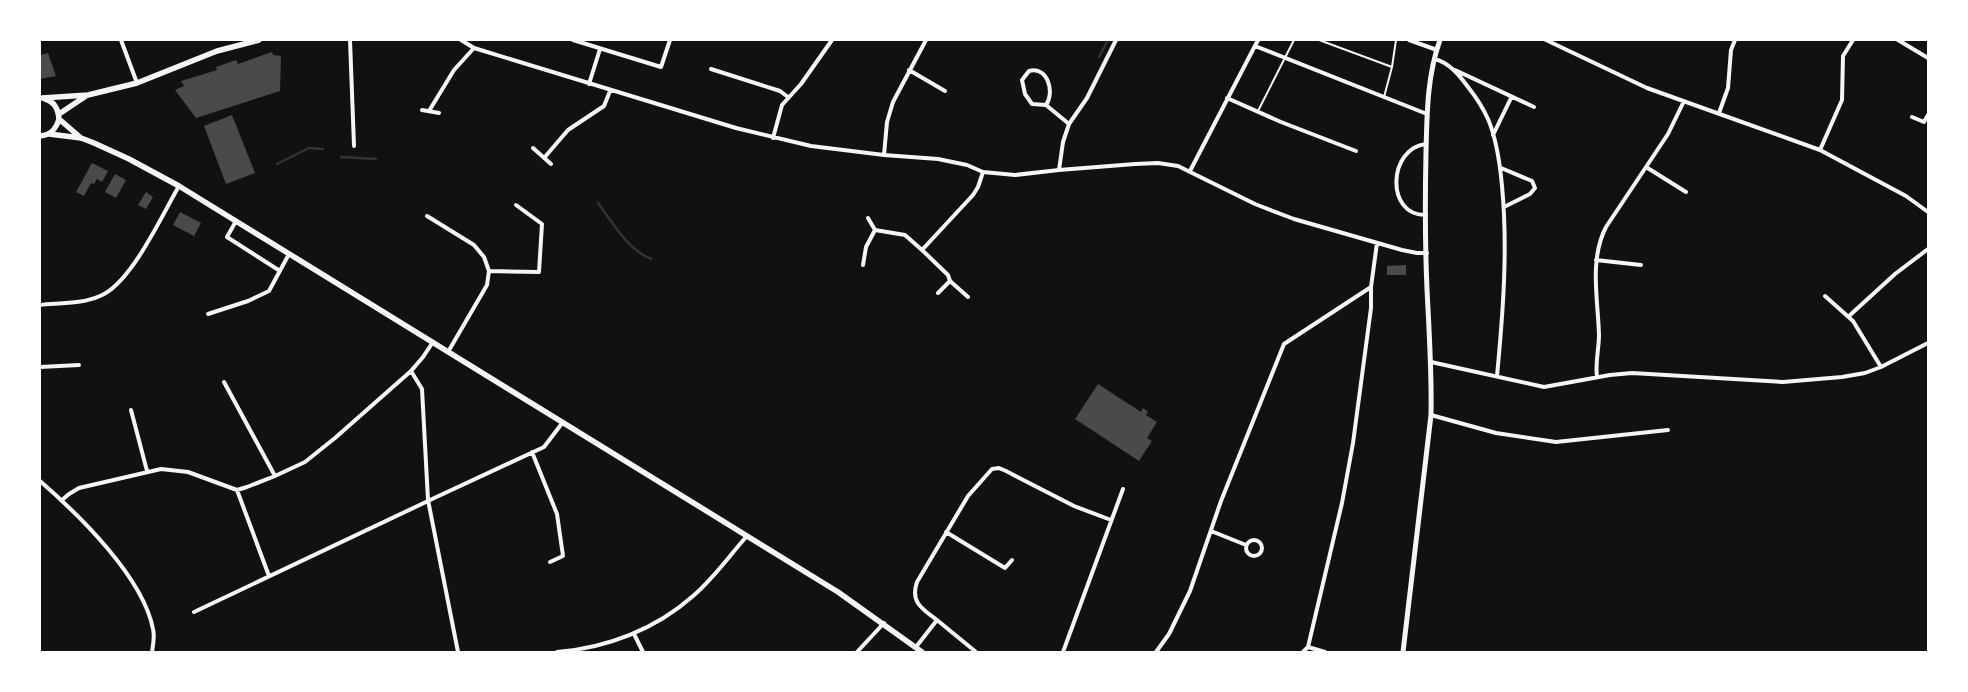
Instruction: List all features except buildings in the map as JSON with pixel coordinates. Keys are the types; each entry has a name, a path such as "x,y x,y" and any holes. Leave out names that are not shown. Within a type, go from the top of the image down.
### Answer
{"main road":[{"path":"41,98 88,95 137,83 217,51 258,40"},
{"path":"1403,652 1431,414 1431,362 1426,253 1426,144 1428,92 1436,50 1440,40"},
{"path":"40,136 54,131 59,117 88,95"},
{"path":"41,98 53,103 59,117 81,138"},
{"path":"49,134 81,138 129,159 179,186 838,592 884,623 922,652"}],"street":[{"path":"121,40 137,83"},
{"path":"350,40 354,146"},
{"path":"461,40 474,48 610,91 773,138 817,147 938,159 967,165 983,172 1015,175 1158,163 1178,166 1190,170 1255,204 1294,219 1377,243 1416,253 1426,253"},
{"path":"574,40 661,67 670,40"},
{"path":"773,138 780,110 832,40"},
{"path":"884,155 889,113 898,91 926,40"},
{"path":"1059,170 1063,142 1069,124 1087,98 1116,40"},
{"path":"1190,170 1258,40"},
{"path":"1409,40 1436,50"},
{"path":"1546,40 1647,88 1820,150 1906,196 1928,212"},
{"path":"1719,113 1728,88 1731,50 1735,40"},
{"path":"1820,150 1842,100 1843,56 1853,40"},
{"path":"1898,40 1928,58"},
{"path":"1255,46 1427,114"},
{"path":"429,111 454,70 474,48"},
{"path":"590,84 600,49"},
{"path":"1434,59 1442,61 1452,69 1511,98 1534,107"},
{"path":"711,69 780,91 788,97"},
{"path":"1452,69 1480,104 1493,135 1501,168 1504,207 1503,309 1497,376"},
{"path":"909,70 945,91"},
{"path":"1046,105 1050,100 1051,93 1046,78 1038,70 1030,71 1022,80 1025,94 1032,104 1046,105 1069,124"},
{"path":"544,158 568,130 604,106 610,91"},
{"path":"1227,98 1257,112 1356,151"},
{"path":"1493,135 1511,98"},
{"path":"1598,377 1596,366 1598,339 1596,260 1599,241 1668,134 1684,101"},
{"path":"422,110 439,113"},
{"path":"1912,117 1924,122 1928,115"},
{"path":"1426,144 1414,149 1403,159 1397,172 1396,182 1397,196 1406,207 1419,215 1426,215"},
{"path":"533,148 551,164"},
{"path":"1501,168 1532,182 1535,188 1530,194 1504,207"},
{"path":"1646,168 1686,192"},
{"path":"922,250 977,191 983,172"},
{"path":"40,305 92,299 113,289 122,281 144,248 179,186"},
{"path":"489,271 539,272 542,224 516,205"},
{"path":"427,216 474,244 484,257 489,271 487,284 448,352"},
{"path":"868,218 875,230 904,235 948,275 950,281 968,297"},
{"path":"236,221 227,237 280,271"},
{"path":"863,265 866,247 875,230"},
{"path":"1303,652 1308,647 1342,503 1350,460 1372,308 1371,287 1377,243"},
{"path":"1849,316 1895,274 1928,249"},
{"path":"208,314 248,301 269,291 289,254"},
{"path":"1596,260 1641,265"},
{"path":"938,293 950,281"},
{"path":"1156,652 1169,634 1190,592 1224,492 1284,344 1371,287"},
{"path":"1825,296 1849,316 1881,367"},
{"path":"62,500 79,488 147,471 161,470 188,472 237,490 247,488 305,462 316,455 411,371 433,342"},
{"path":"1431,362 1544,387 1632,373 1783,382 1865,373 1928,343"},
{"path":"40,367 79,365"},
{"path":"411,371 422,389 429,500 458,652"},
{"path":"224,382 275,476"},
{"path":"131,410 147,471"},
{"path":"1431,414 1496,434 1556,442 1668,430"},
{"path":"194,612 544,447 563,422"},
{"path":"532,452 557,514 563,556 550,562"},
{"path":"976,652 922,608 916,600 914,591 917,582 968,496 992,469 999,468 1006,471 1074,506 1111,520"},
{"path":"40,481 62,500 119,562 137,589 154,630 152,652"},
{"path":"1063,652 1123,489"},
{"path":"237,490 269,576"},
{"path":"1210,531 1246,545"},
{"path":"946,532 1004,568 1012,560"},
{"path":"557,652 601,647 634,634 692,597 710,580 747,536"},
{"path":"1251,540 1257,540 1262,545 1262,550 1256,556 1250,555 1247,552 1246,545 1251,540"},
{"path":"916,647 936,620"},
{"path":"857,652 884,623"},
{"path":"634,634 643,652"},
{"path":"1308,647 1325,652"}],"lane":[{"path":"1257,112 1294,40"},
{"path":"1319,40 1392,67"},
{"path":"1384,97 1392,67 1396,40"}],"waterway":[{"path":"1099,57 1108,40"},
{"path":"277,164 309,148 323,149"},
{"path":"341,157 376,159"},
{"path":"598,203 628,242 642,255 651,259"}]}
